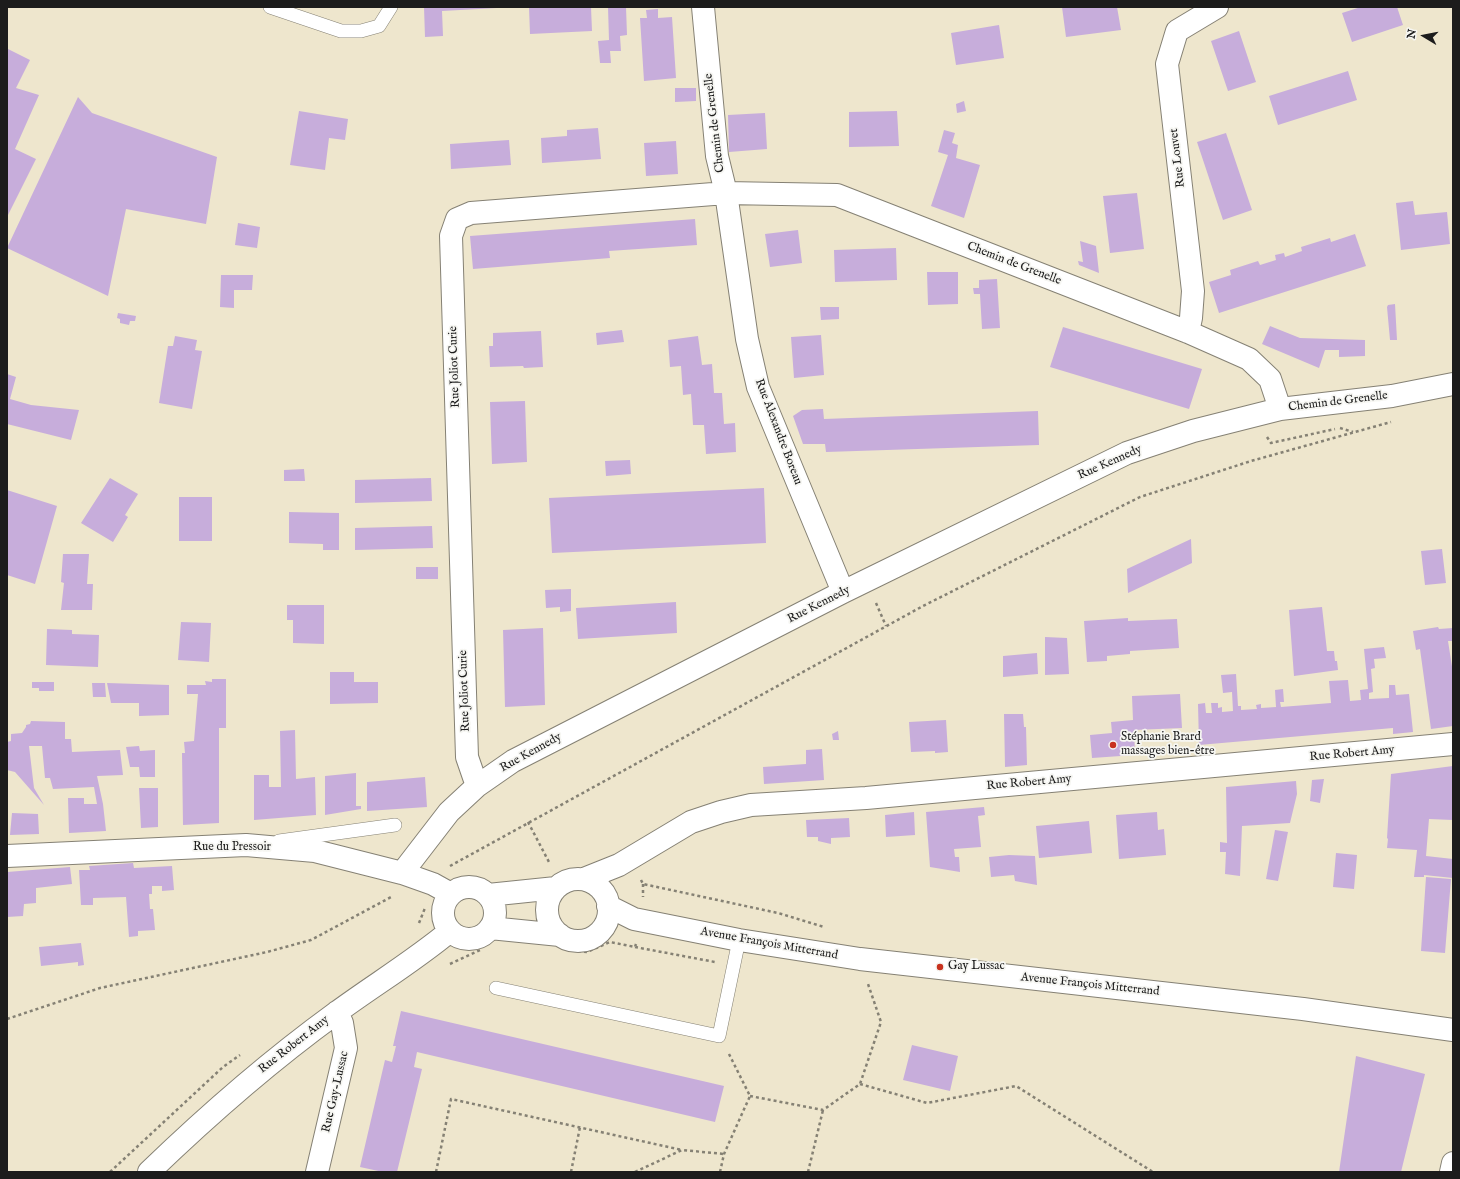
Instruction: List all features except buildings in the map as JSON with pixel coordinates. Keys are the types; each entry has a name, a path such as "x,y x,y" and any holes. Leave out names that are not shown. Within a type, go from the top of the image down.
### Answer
{"street":[{"name":"Chemin de Grenelle","path":"703,7 717,156 726,193 837,195 1188,332 1249,360 1270,379 1280,409 1392,396 1453,384"},
{"name":"Rue Louvet","path":"1188,332 1191,318 1193,291 1167,64 1177,31 1217,7"},
{"name":"Rue Alexandre Boreau","path":"726,193 747,339 758,387 843,592"},
{"name":"Rue Joliot Curie","path":"477,786 467,757 451,236 457,219 471,213 726,193"},
{"name":"Rue Kennedy","path":"402,873 449,812 477,786 513,761 843,592 1127,453 1193,431 1280,409"},
{"name":"Rue Robert Amy","path":"584,879 624,861 691,822 721,812 751,805 866,798 1453,744"},
{"name":"Rue du Pressoir","path":"7,856 246,845 315,851 402,873 433,884 451,894"},
{"path":"601,931 608,919 607,900 624,861"},
{"path":"607,900 591,881 574,879 564,882 556,888 550,896 547,907 548,917 552,927 560,935 567,939 584,940 601,931 634,919"},
{"path":"474,887 482,890 488,895 493,903 495,912 494,920 490,928 483,935 466,939 457,936 445,925 443,912 446,900 458,889 474,887"},
{"path":"488,895 556,888"},
{"name":"Avenue François Mitterrand","path":"607,900 634,919 739,940 860,959 1303,1009 1453,1030"},
{"path":"490,928 560,935"},
{"name":"Rue Robert Amy","path":"149,1172 268,1064 337,1012 422,955 450,931"},
{"name":"Rue Gay-Lussac","path":"317,1172 346,1048 342,1022 337,1012"},
{"path":"1451,1172 1453,1163"}],"lane":[{"path":"270,7 341,31 361,31 379,26 392,7"},
{"path":"246,845 395,825"},
{"path":"496,988 719,1036 739,940"}],"path":[{"path":"446,868 923,606 1140,497 1251,460 1394,422"},
{"path":"528,822 551,867"},
{"path":"624,861 643,884 778,913 827,928"},
{"path":"7,1019 100,988 267,952 311,940 395,895"},
{"path":"635,947 716,962 714,970"},
{"path":"808,1172 823,1110 860,1084 881,1022 860,959"},
{"path":"719,1036 750,1096"},
{"path":"860,1084 927,1103 1016,1086 1153,1172"},
{"path":"750,1096 823,1110"},
{"path":"720,1172 724,1154 750,1096"},
{"path":"436,1172 451,1099 682,1150 724,1154"},
{"path":"571,1172 580,1127"},
{"path":"635,1172 682,1150"}],"place":[{"name":"Stéphanie Brard massages bien-être","path":"1113,745"},
{"name":"Gay Lussac","path":"940,967"}]}
